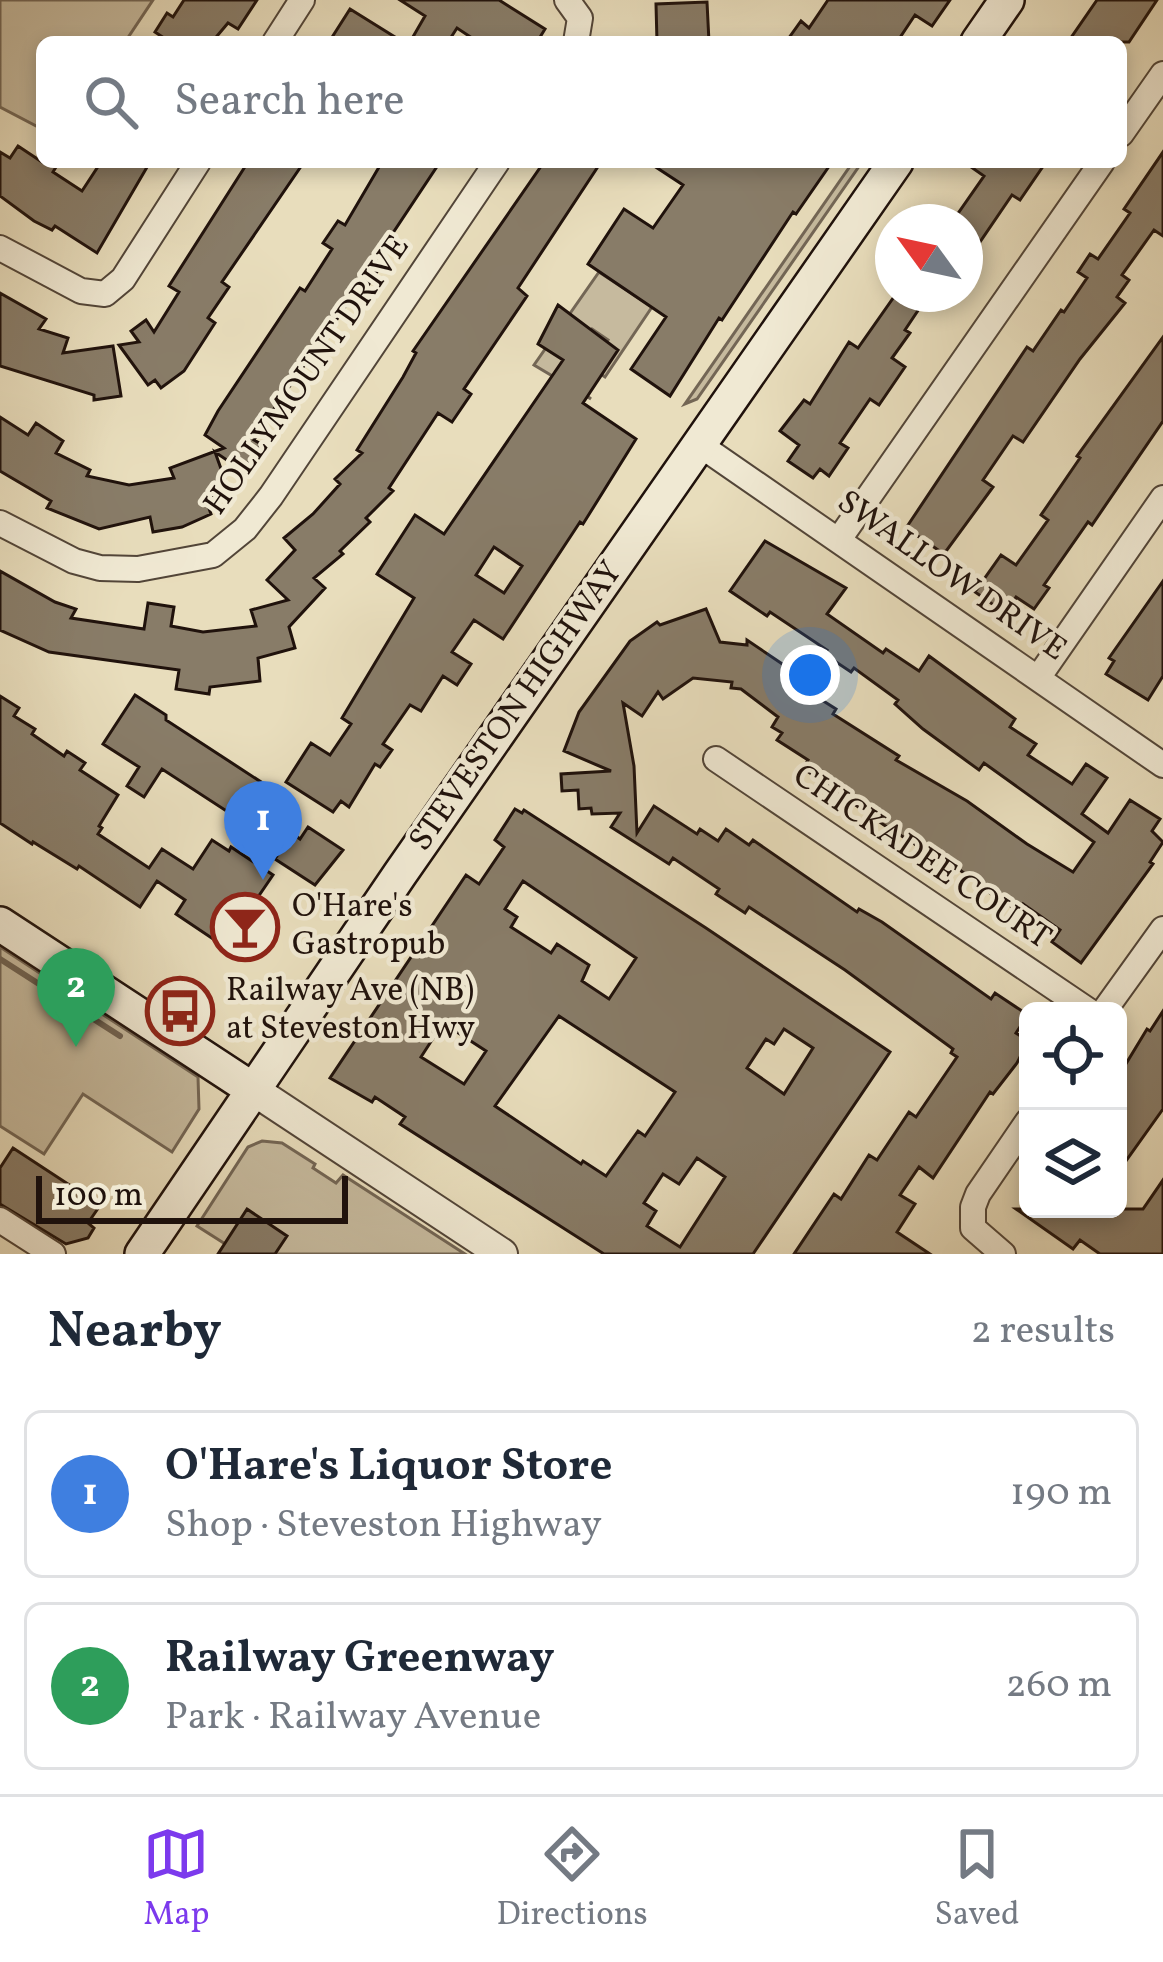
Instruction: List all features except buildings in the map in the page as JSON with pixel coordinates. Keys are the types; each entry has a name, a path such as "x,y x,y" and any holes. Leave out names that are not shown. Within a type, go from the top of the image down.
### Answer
{"main road":[{"path":"982,36 1007,0"},
{"name":"STEVESTON HIGHWAY","path":"142,1254 892,168"},
{"path":"0,924 253,1089"}],"street":[{"path":"279,36 302,0"},
{"path":"1127,125 1163,74"},
{"path":"0,248 81,291 105,294 123,279 194,168"},
{"name":"HOLLYMOUNT DRIVE","path":"0,523 52,551 100,568 138,569 213,556 245,529 272,496 493,168"},
{"path":"840,538 1098,168"},
{"name":"SWALLOW DRIVE","path":"700,445 1163,765"},
{"path":"1039,678 1163,498"},
{"name":"CHICKADEE COURT","path":"716,759 1076,1002"},
{"path":"1111,1002 1163,928"},
{"path":"253,1089 502,1254"},
{"path":"1003,1254 974,1228 973,1207 1019,1135"},
{"path":"0,1220 53,1254"}],"shaded area":[{"path":"0,0 153,0 129,36 36,36 36,126 0,107"},
{"path":"849,168 858,168 697,399 685,404"},
{"path":"599,272 652,307 605,377 590,367 608,340 592,329 580,345 573,385 591,399 534,365"},
{"path":"0,947 198,1077 199,1109 172,1152 83,1094 44,1154 0,1126"},
{"path":"262,1141 282,1143 336,1183 343,1175 465,1254 241,1254 197,1226 248,1147"}],"waterway":[{"path":"0,959 120,1036"}],"place":[{"name":"O'Hare's Liquor Store","path":"263,880"},
{"name":"O'Hare's Gastropub","path":"245,927"},
{"name":"Railway Ave (NB) at Steveston Hwy","path":"180,1011"},
{"name":"Railway Greenway","path":"76,1047"}]}
